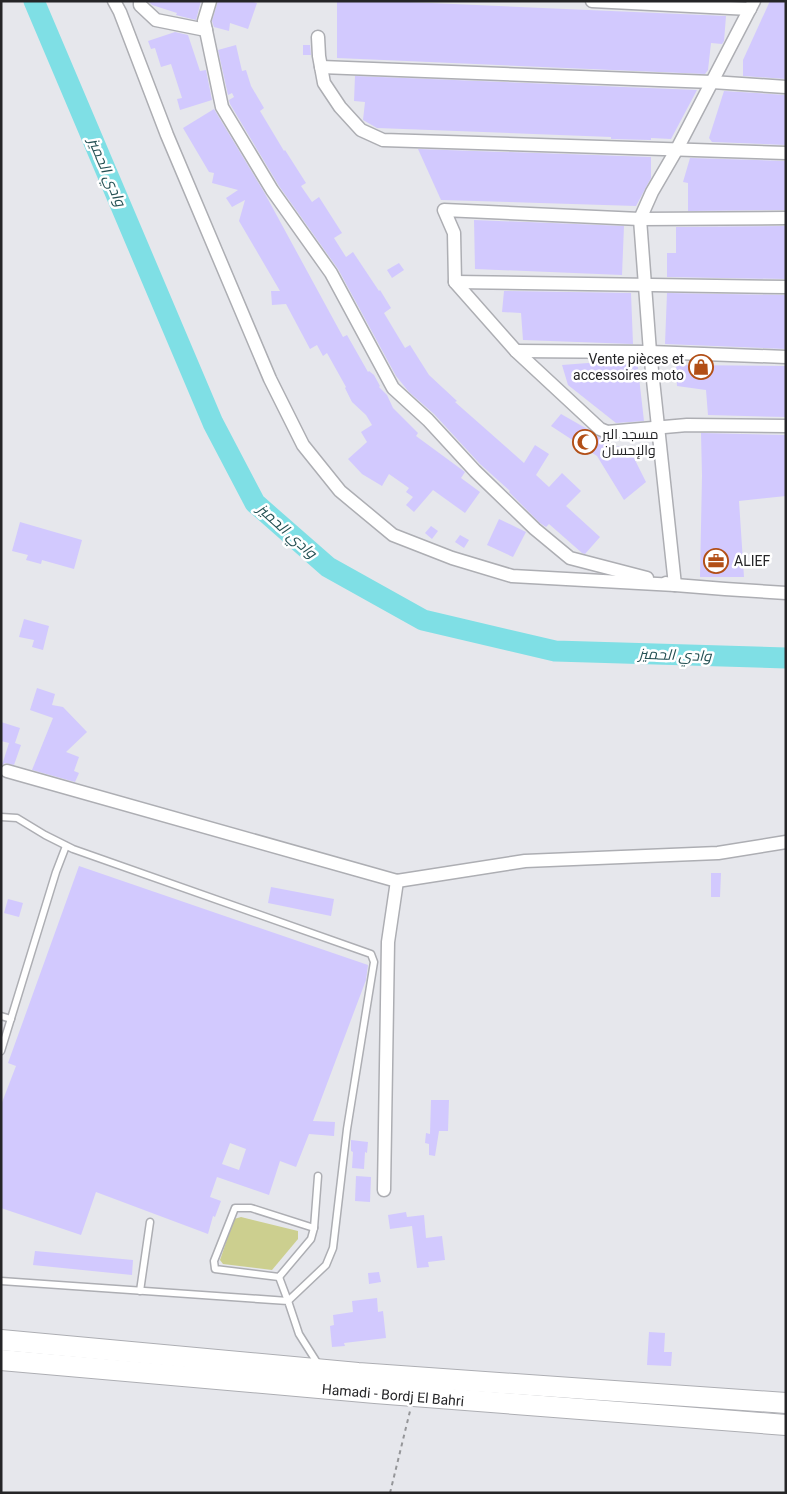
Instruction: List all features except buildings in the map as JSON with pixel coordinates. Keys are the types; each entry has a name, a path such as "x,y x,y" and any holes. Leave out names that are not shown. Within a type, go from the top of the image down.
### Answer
{"highway":[{"name":"Hamadi - Bordj El Bahri","path":"1,1340 321,1370 781,1402"},
{"name":"Hamadi - Bordj El Bahri","path":"1,1360 414,1396 786,1425"}],"street":[{"path":"140,1 140,5 156,20 206,30"},
{"path":"210,1 204,21 222,107 272,190 331,274 393,388 428,420 475,471 535,529 570,558 675,585"},
{"path":"592,1 752,5 652,192 640,219 650,352 675,585"},
{"path":"119,5 167,135 270,379 304,445 340,491 393,535 452,558 512,576 786,593"},
{"path":"318,37 324,83 340,107 361,130 383,140 786,153"},
{"path":"321,67 712,82 786,87"},
{"path":"786,218 640,219 444,210 454,233 454,282 516,351 600,429 607,432 687,425 786,426"},
{"path":"454,282 786,287"},
{"path":"516,351 650,352 786,357"},
{"path":"7,771 397,881 525,861 718,853 786,842"},
{"path":"384,1190 388,942 397,881"}],"lane":[{"path":"1,817 17,818 66,846 371,954 374,962 347,1129 333,1248 326,1265 288,1301 1,1282"},
{"path":"1,1051 56,872 66,846"},
{"path":"1,1016 11,1019"},
{"path":"279,1277 311,1239 314,1228 318,1176"},
{"path":"279,1277 215,1269 214,1261 235,1208 251,1208 314,1228"},
{"path":"140,1291 150,1222"},
{"path":"279,1277 299,1334 321,1370"}],"path":[{"path":"390,1493 414,1396"}],"green space":[{"path":"241,1217 298,1231 298,1239 272,1270 223,1264 220,1260 234,1219"}],"waterway":[{"name":"وادي الحميز","path":"34,1 213,423 255,503 328,567 423,620 555,651 786,658"}],"place":[{"name":"Vente pièces et accessoires moto","path":"701,367"},
{"name":"مسجد البر والإحسان","path":"585,442"},
{"name":"ALIEF","path":"716,561"}]}
